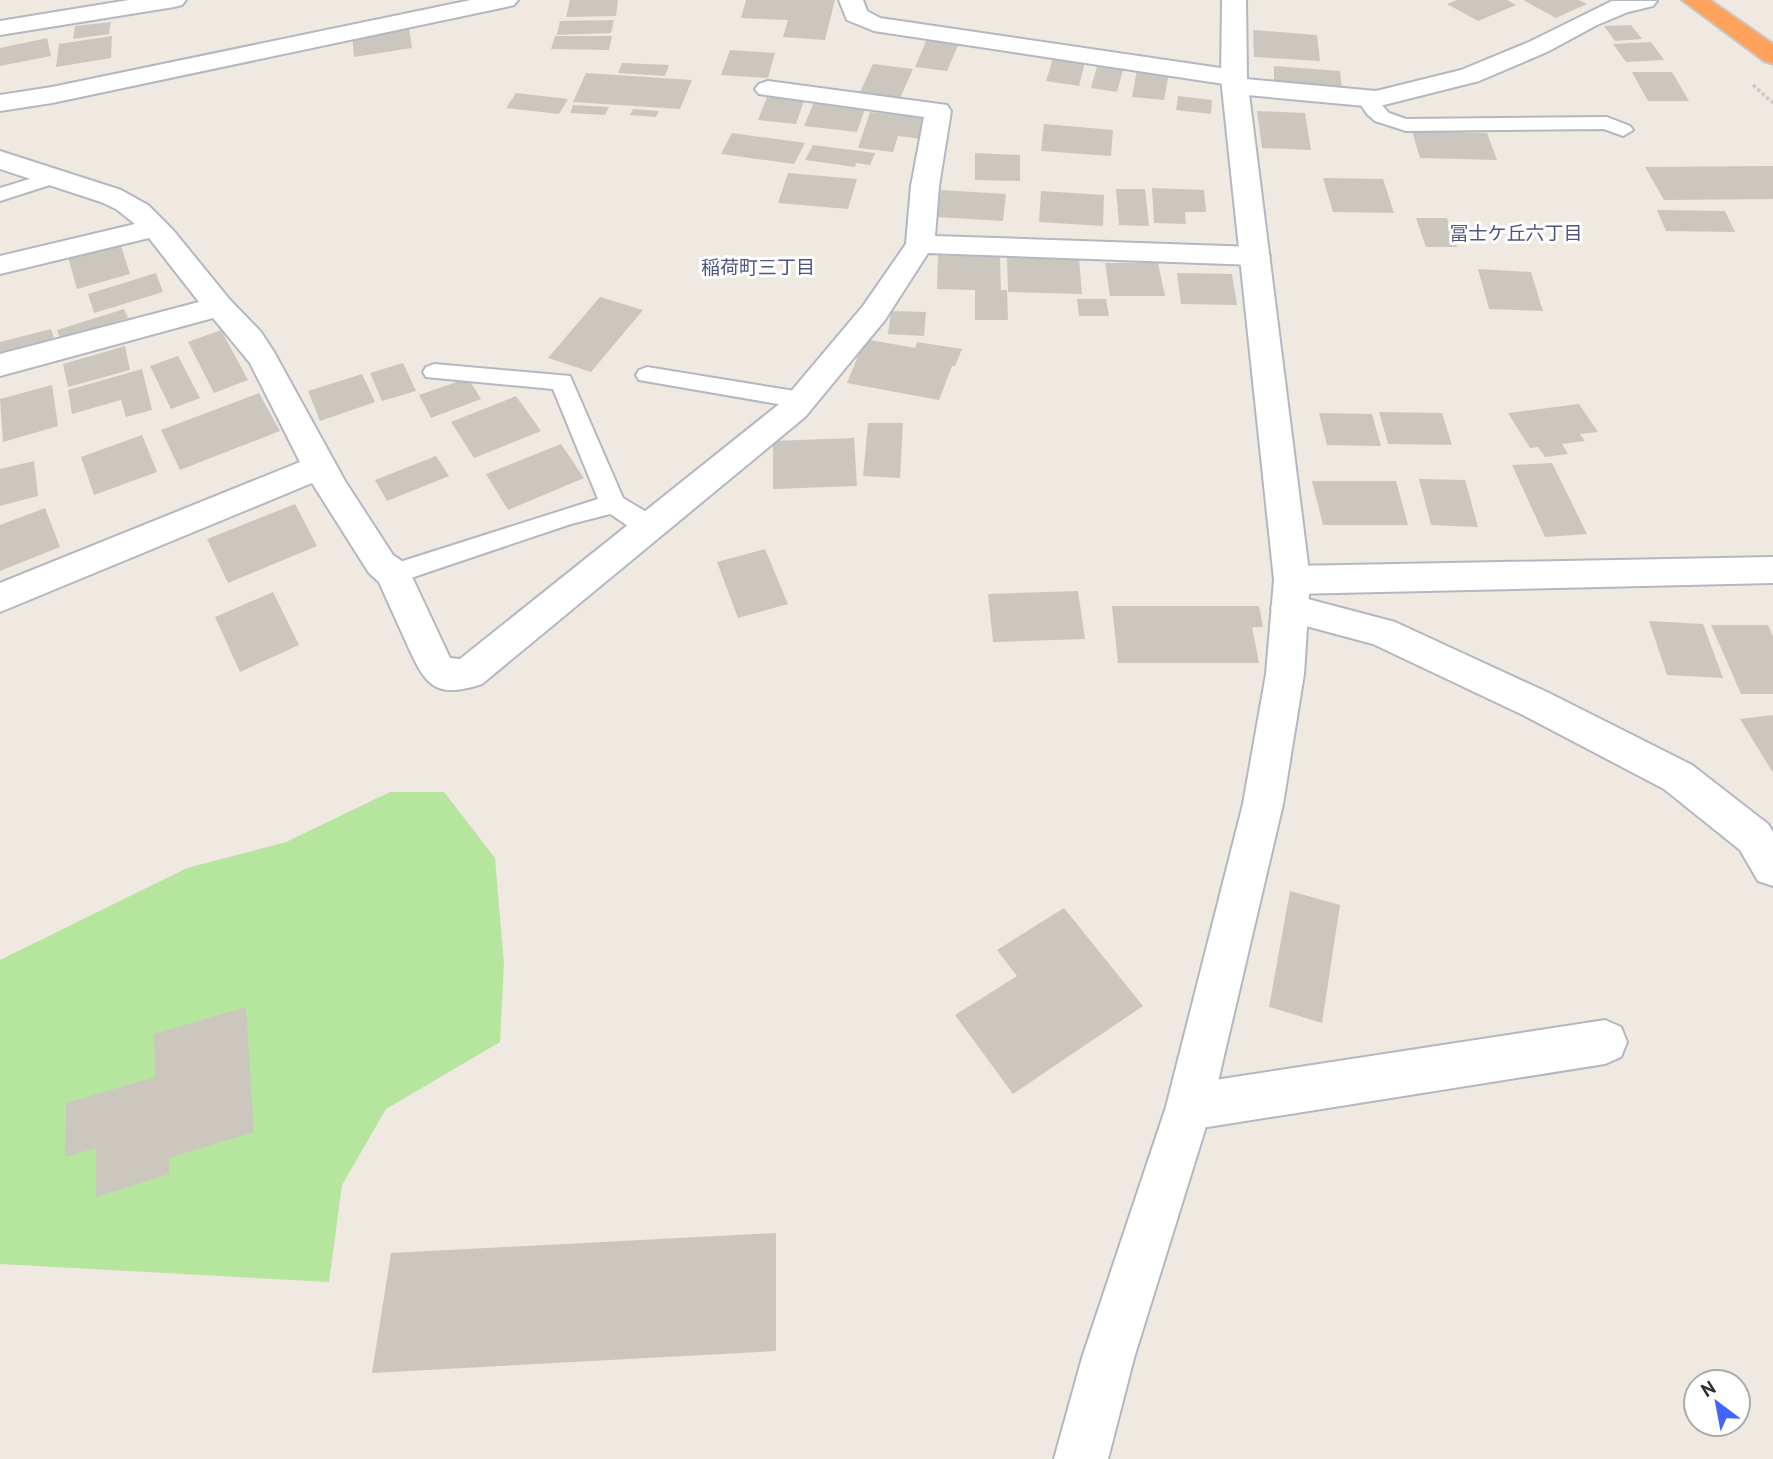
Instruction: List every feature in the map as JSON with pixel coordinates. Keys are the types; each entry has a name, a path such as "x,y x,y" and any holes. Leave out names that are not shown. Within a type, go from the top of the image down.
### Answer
{"highway":[{"path":"1694,0 1773,56"}],"street":[{"path":"0,28 174,0"},
{"path":"0,103 52,95 506,0"},
{"path":"851,0 856,15 874,24 1235,82 1366,99 1376,99 1470,76 1538,47 1610,10 1645,1"},
{"path":"1081,1459 1108,1358 1189,1107 1263,804 1285,674 1291,594 1235,82 1234,0"},
{"path":"0,159 23,171 90,189 128,204 154,228 219,307 232,317 256,348 320,467 381,564 393,574 436,668 449,676 469,673 794,409 874,313 920,244 925,186 938,111 768,89"},
{"path":"0,265 154,228"},
{"path":"920,244 1255,256"},
{"path":"0,365 219,307"},
{"path":"0,598 320,467"},
{"path":"1291,594 1773,570"},
{"path":"1291,594 1382,632 1536,704 1678,777 1767,847"},
{"path":"1189,1107 1605,1042"}],"lane":[{"path":"1366,99 1373,113 1380,118 1406,125 1607,123 1623,130"},
{"path":"0,195 49,179"},
{"path":"434,372 562,382 613,503 649,526"},
{"path":"647,375 801,400"},
{"path":"393,574 613,503"}],"green space":[{"path":"390,792 444,792 495,858 504,964 500,1042 386,1109 342,1185 329,1282 0,1264 0,960 187,868 286,842"}],"building":[{"path":"570,0 618,0 616,16 566,17"},
{"path":"746,0 835,0 825,40 783,37 788,20 741,18"},
{"path":"1457,0 1507,0 1516,5 1478,21 1447,4"},
{"path":"1523,0 1579,0 1587,4 1556,18"},
{"path":"614,20 611,33 557,35 560,21"},
{"path":"111,22 109,34 73,39 75,26"},
{"path":"1631,25 1642,39 1615,41 1604,26"},
{"path":"409,27 412,48 354,57 352,35"},
{"path":"1253,30 1317,35 1320,61 1254,57"},
{"path":"112,36 111,58 56,67 59,44"},
{"path":"555,36 612,36 609,50 551,49"},
{"path":"47,38 51,56 0,66 0,48"},
{"path":"927,39 959,43 947,71 915,67"},
{"path":"1651,42 1664,60 1626,62 1613,44"},
{"path":"730,50 775,53 768,78 721,75"},
{"path":"1053,58 1085,62 1079,86 1046,81"},
{"path":"622,63 669,65 665,76 618,73"},
{"path":"1098,63 1124,66 1117,92 1091,88"},
{"path":"873,64 913,69 900,98 860,92"},
{"path":"1274,66 1340,71 1342,89 1274,84"},
{"path":"1137,70 1169,73 1164,100 1132,97"},
{"path":"1632,72 1672,72 1689,101 1648,101"},
{"path":"586,73 692,80 680,109 573,102"},
{"path":"516,93 568,99 559,114 506,108"},
{"path":"1178,96 1212,100 1211,114 1176,110"},
{"path":"767,97 804,101 796,124 758,120"},
{"path":"815,100 866,106 857,132 804,126"},
{"path":"573,105 609,107 605,115 570,113"},
{"path":"633,109 659,111 656,117 630,115"},
{"path":"1257,111 1305,113 1311,150 1262,148"},
{"path":"870,112 928,118 922,139 898,136 893,152 858,148"},
{"path":"1044,124 1113,130 1111,156 1041,151"},
{"path":"1412,131 1487,133 1497,160 1420,158"},
{"path":"732,133 805,143 794,164 721,154"},
{"path":"813,145 875,153 870,165 856,163 855,167 805,160"},
{"path":"975,153 1020,155 1020,181 975,180"},
{"path":"1773,166 1773,199 1664,200 1645,167"},
{"path":"788,173 857,179 848,209 778,203"},
{"path":"1323,178 1383,179 1394,213 1333,212"},
{"path":"1152,188 1204,190 1206,212 1185,212 1186,224 1154,223"},
{"path":"1116,189 1145,189 1149,226 1119,225"},
{"path":"941,190 1006,194 1003,221 937,217"},
{"path":"1041,191 1104,195 1103,226 1039,222"},
{"path":"1657,210 1725,211 1735,232 1666,231"},
{"path":"1416,218 1447,218 1457,247 1426,247"},
{"path":"120,243 130,274 77,289 68,257"},
{"path":"938,255 1000,257 1001,290 1007,290 1008,320 975,320 975,290 937,289"},
{"path":"1007,257 1079,258 1082,294 1008,292"},
{"path":"1105,263 1158,263 1165,296 1110,296"},
{"path":"1478,269 1531,272 1543,311 1489,309"},
{"path":"156,273 163,292 94,313 88,294"},
{"path":"1177,273 1232,274 1237,305 1181,304"},
{"path":"600,297 643,310 591,372 548,358"},
{"path":"1077,299 1106,299 1109,316 1079,316"},
{"path":"124,309 128,318 60,339 57,330"},
{"path":"891,311 926,312 924,336 888,334"},
{"path":"51,329 54,338 0,353 0,342"},
{"path":"221,330 248,380 214,393 188,342"},
{"path":"865,339 915,348 917,342 962,349 955,366 952,366 939,400 847,383"},
{"path":"125,346 130,370 68,387 63,364"},
{"path":"178,356 200,398 171,409 150,366"},
{"path":"403,363 416,391 382,401 370,373"},
{"path":"142,369 152,410 126,417 121,400 72,414 68,390"},
{"path":"362,374 375,402 320,421 308,391"},
{"path":"468,378 481,399 431,418 419,395"},
{"path":"52,385 58,426 3,442 0,399"},
{"path":"259,393 280,431 180,470 161,430"},
{"path":"516,396 541,431 474,458 451,422"},
{"path":"1579,404 1598,432 1580,434 1585,441 1562,444 1568,454 1545,457 1538,447 1530,448 1508,413"},
{"path":"1379,412 1442,413 1452,445 1388,444"},
{"path":"1319,413 1372,414 1381,446 1327,445"},
{"path":"868,423 903,423 900,478 863,476"},
{"path":"142,435 157,472 94,495 81,457"},
{"path":"854,438 857,486 773,489 773,441"},
{"path":"561,444 584,478 508,510 486,474"},
{"path":"436,456 449,476 387,501 375,480"},
{"path":"34,461 38,496 0,506 0,469"},
{"path":"1552,463 1587,534 1545,537 1512,465"},
{"path":"1419,479 1465,480 1478,527 1431,525"},
{"path":"1312,481 1396,481 1408,525 1323,525"},
{"path":"295,504 317,546 228,583 207,539"},
{"path":"45,508 60,547 0,571 0,525"},
{"path":"765,549 788,604 738,618 717,562"},
{"path":"1078,591 1085,639 993,642 988,594"},
{"path":"273,592 299,645 240,672 215,617"},
{"path":"1112,606 1259,606 1263,627 1252,627 1259,663 1118,663"},
{"path":"1649,621 1703,624 1723,678 1667,675"},
{"path":"1711,625 1768,625 1773,637 1773,694 1741,694"},
{"path":"1773,715 1773,773 1740,719"},
{"path":"1290,891 1340,905 1322,1023 1269,1007"},
{"path":"1064,908 1143,1006 1013,1094 955,1015 1017,976 997,950"},
{"path":"246,1007 254,1132 169,1158 169,1174 96,1197 96,1148 65,1157 66,1103 155,1077 154,1034"},
{"path":"776,1233 776,1351 372,1373 391,1253"}],"district":[{"name":"冨士ケ丘六丁目","path":"1516,233"},
{"name":"稲荷町三丁目","path":"758,267"}]}
